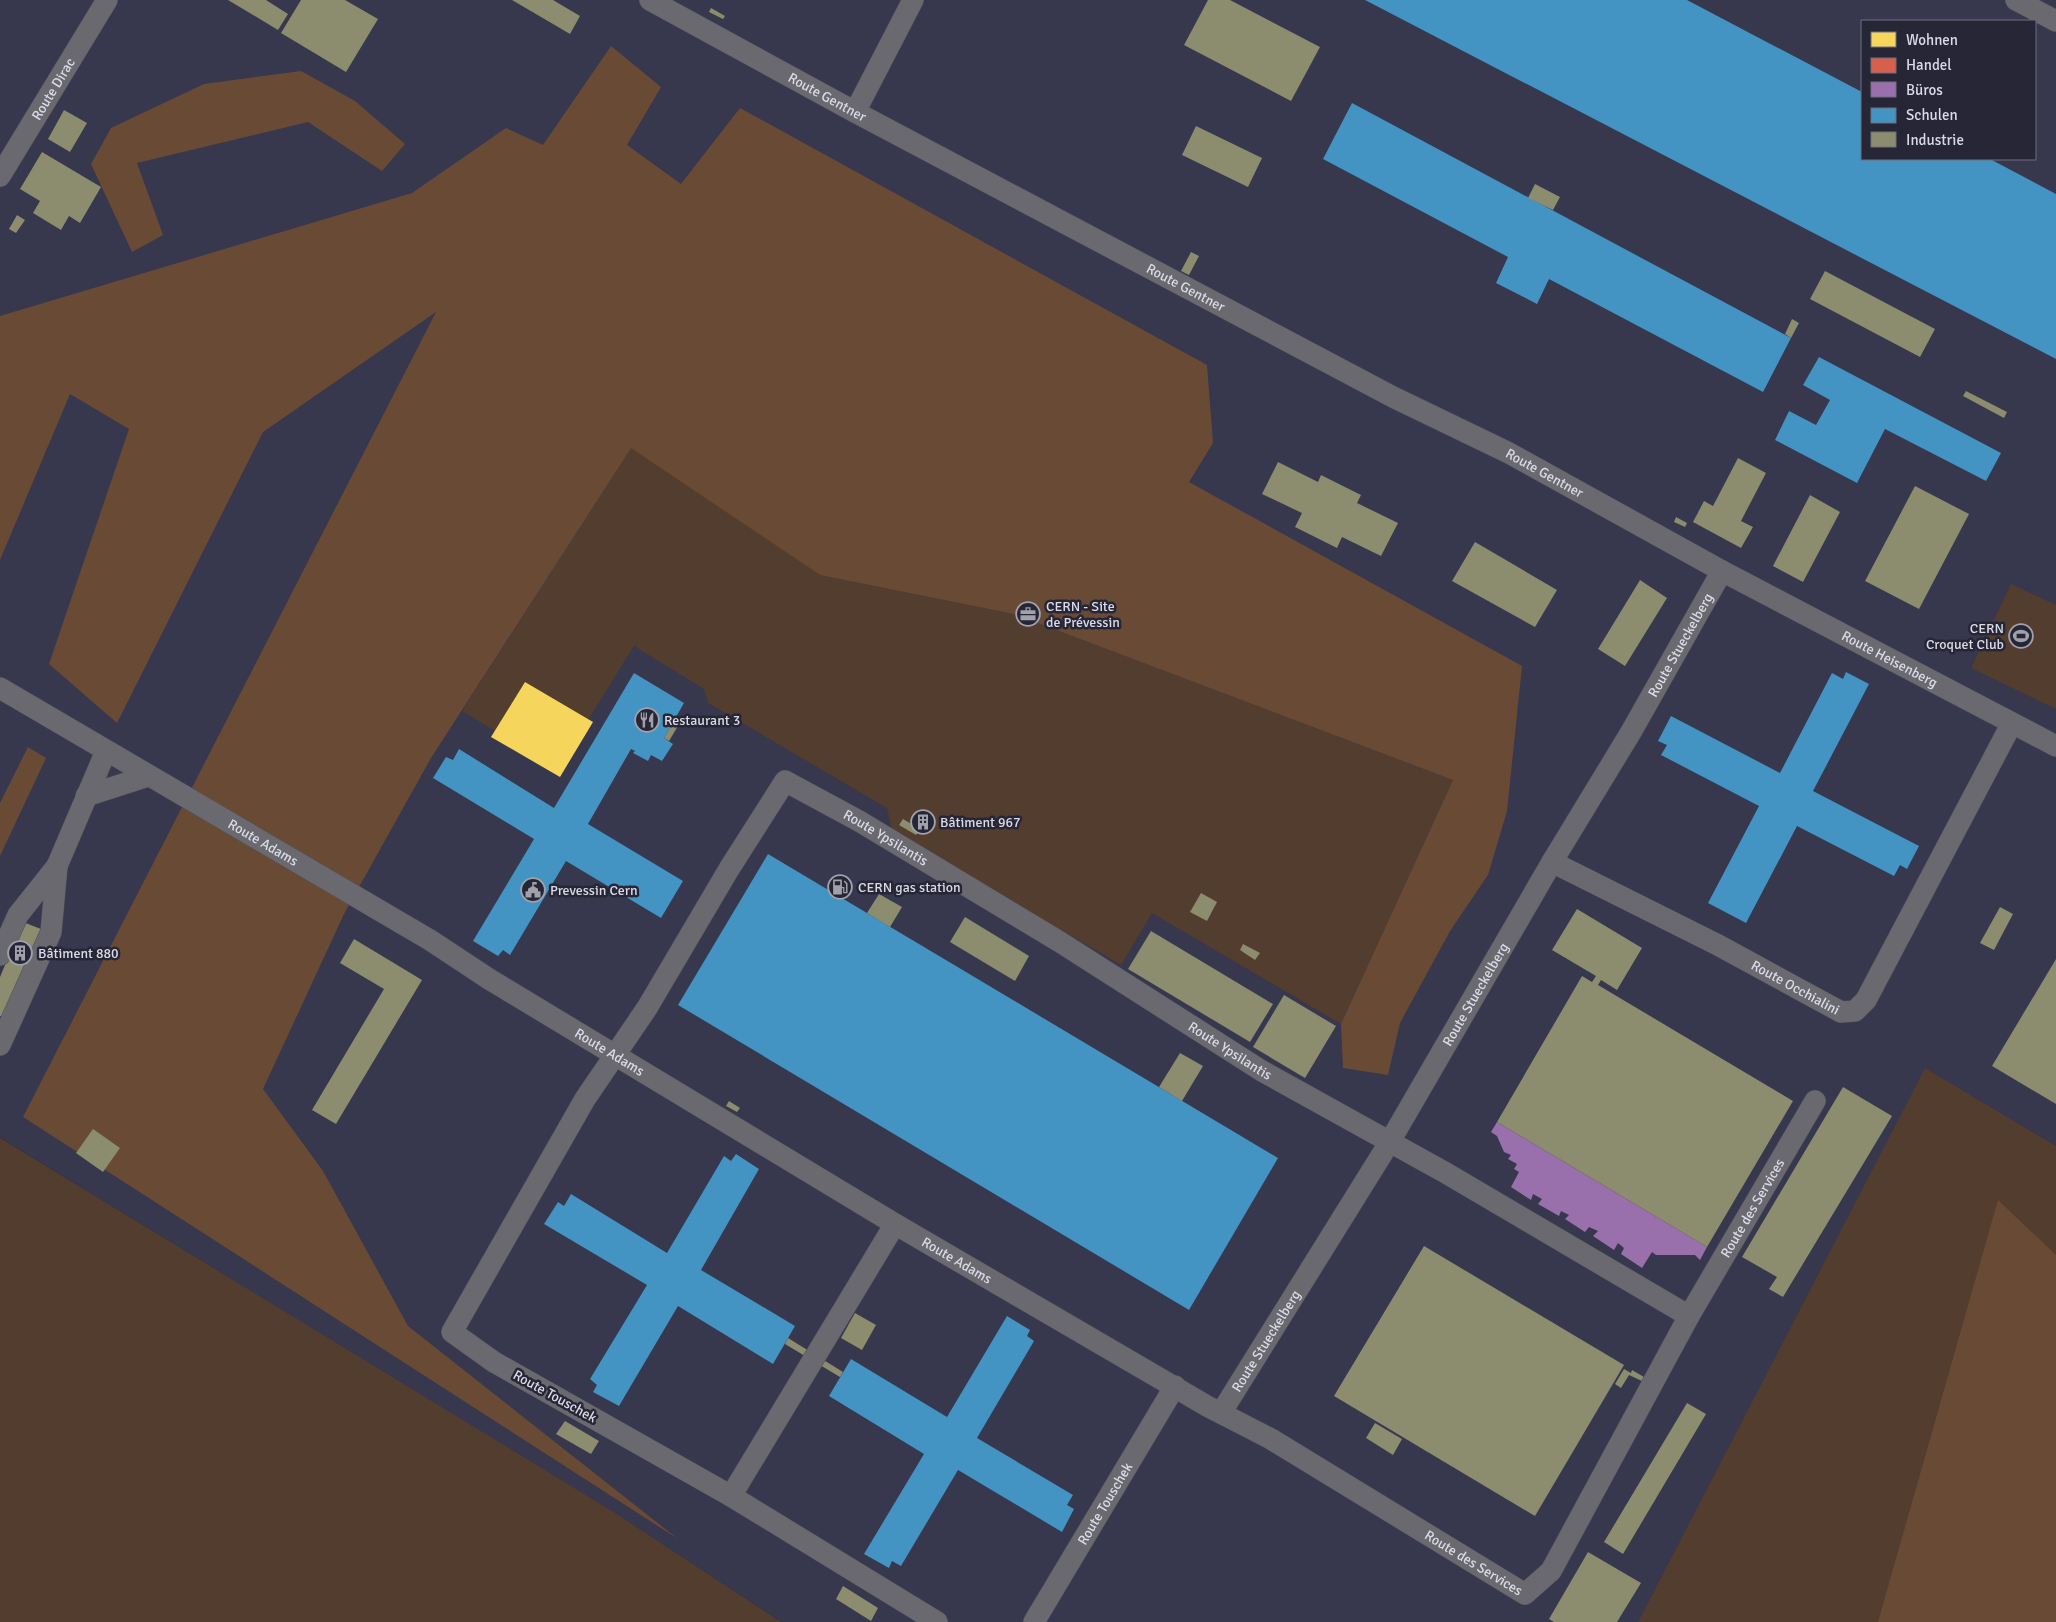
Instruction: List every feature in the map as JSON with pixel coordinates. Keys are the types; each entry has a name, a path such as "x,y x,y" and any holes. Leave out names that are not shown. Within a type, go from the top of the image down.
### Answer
{"street":[{"name":"Route Dirac","path":"0,176 107,0"},
{"name":"Route Gentner","path":"650,0 855,112 1393,397 1509,453 1722,571"},
{"path":"855,112 914,0"},
{"path":"2016,0 2056,21"},
{"name":"Route Heisenberg","path":"1722,571 2056,746"},
{"name":"Route Stueckelberg","path":"1221,1413 1388,1143 1552,862 1631,732 1722,571"},
{"name":"Route Adams","path":"0,688 148,776 223,817 896,1224 1221,1413"},
{"name":"Route Occhialini","path":"1552,862 1718,945 1841,1012 1855,1010 1866,1000 1909,922 1942,853 2012,723"},
{"path":"0,954 18,915 56,866 106,751"},
{"path":"86,796 148,776"},
{"name":"Route Ypsilantis","path":"615,1054 647,1008 729,869 785,781 859,821 1060,942 1262,1071 1388,1143"},
{"path":"0,1045 51,932 56,866"},
{"name":"Route Touschek","path":"615,1054 585,1099 452,1332 494,1362 731,1496 937,1622"},
{"name":"Route des Services","path":"1221,1413 1271,1439 1525,1594 1550,1571 1689,1316 1815,1101"},
{"path":"1388,1143 1446,1173 1689,1316"},
{"path":"731,1496 896,1224"},
{"name":"Route Touschek","path":"1034,1622 1175,1386"}],"shaded area":[{"name":"CERN - Site de Prévessin","path":"0,0 2056,0 2056,1146 1925,1069 1638,1622 782,1622 676,1553 0,1137"},
{"path":"611,46 661,87 627,145 681,184 740,108 1207,365 1213,443 1189,482 1522,666 1507,811 1488,875 1450,931 1400,1023 1388,1075 1343,1068 1341,1024 1453,780 1014,614 820,575 631,448 431,758 344,914 263,1089 323,1171 408,1326 678,1539 23,1117 436,312 263,432 117,723 49,664 129,429 70,394 0,560 0,316 412,193 506,128 543,145"},
{"path":"301,71 355,101 405,144 382,171 308,122 137,163 163,235 132,252 91,164 111,128 204,84"},
{"path":"631,447 820,575 1014,614 1453,780 1341,1024 1152,913 1121,965 892,831 887,808 708,703 704,689 634,646 588,720 525,682 495,731 462,711"},
{"name":"CERN Croquet Club","path":"2011,584 2056,605 2056,709 1971,668"},
{"path":"28,747 46,758 0,856 0,803"},
{"path":"1925,1068 2056,1146 2056,1622 1638,1622"},
{"path":"0,1138 612,1511 781,1622 0,1622"},
{"path":"1998,1200 2056,1255 2056,1622 1878,1622"}],"building: Wohnen":[{"path":"525,682 593,722 560,777 491,737"}],"building: Handel":[{"path":"832,881 848,890 845,897 828,887"}],"building: Büros":[{"path":"1497,1122 1707,1247 1700,1260 1695,1255 1656,1255 1652,1252 1642,1268 1621,1254 1624,1248 1618,1243 1614,1250 1593,1236 1598,1231 1589,1227 1585,1232 1565,1219 1569,1215 1561,1211 1559,1216 1538,1204 1542,1199 1533,1194 1531,1200 1511,1187 1519,1172 1514,1169 1517,1164 1508,1159 1511,1155 1504,1152 1497,1136 1491,1132"}],"building: Schulen":[{"path":"1365,0 1687,0 1861,91 1861,160 1992,160 2056,194 2056,359"},
{"path":"1352,103 1791,338 1763,392 1549,279 1537,304 1496,283 1508,257 1323,159"},
{"path":"1819,357 2001,453 1986,481 1885,429 1857,483 1775,440 1789,411 1816,425 1830,400 1803,385"},
{"path":"1846,672 1869,684 1813,791 1919,846 1907,869 1900,865 1894,876 1797,826 1746,923 1708,903 1759,806 1661,755 1667,745 1658,741 1671,716 1780,773 1832,673 1843,679"},
{"path":"634,673 684,703 664,738 673,744 662,761 651,755 648,761 633,753 635,751 631,749 588,824 683,881 661,918 566,861 510,955 503,950 498,956 473,941 534,839 433,778 446,757 453,760 459,749 554,808"},
{"path":"768,854 1278,1158 1189,1310 678,1005"},
{"path":"736,1154 759,1169 701,1270 795,1326 773,1364 678,1306 619,1406 593,1392 597,1385 590,1379 647,1285 544,1224 558,1202 564,1206 571,1194 667,1253 724,1156 731,1161"},
{"path":"1007,1316 1030,1330 1027,1336 1034,1341 977,1438 1073,1495 1067,1505 1074,1509 1062,1532 958,1470 901,1566 892,1561 889,1568 864,1554 924,1454 829,1396 851,1359 947,1417"}],"building: Industrie":[{"path":"228,0 266,0 288,14 278,30"},
{"path":"301,0 345,0 378,19 346,72 281,33"},
{"path":"512,0 553,0 580,16 570,34"},
{"path":"1208,0 1230,0 1320,47 1291,101 1184,45"},
{"path":"711,8 725,16 723,19 709,12"},
{"path":"64,110 87,123 70,152 48,139"},
{"path":"1196,126 1262,158 1248,187 1182,155"},
{"path":"42,152 101,187 80,223 69,216 61,230 33,213 40,201 20,189"},
{"path":"1535,184 1560,197 1553,210 1528,198"},
{"path":"17,215 25,220 16,233 9,229"},
{"path":"1191,252 1199,256 1189,275 1181,271"},
{"path":"1825,271 1935,329 1920,357 1810,299"},
{"path":"1792,319 1799,323 1791,338 1785,334"},
{"path":"1966,391 2007,412 2004,418 1963,396"},
{"path":"1738,458 1766,473 1741,521 1753,527 1741,548 1693,522 1704,501 1713,506"},
{"path":"1278,462 1318,482 1321,475 1361,495 1357,503 1398,523 1381,556 1342,537 1337,548 1295,527 1302,513 1262,494"},
{"path":"1915,486 1969,514 1919,609 1865,581"},
{"path":"1810,495 1840,512 1803,582 1773,566"},
{"path":"1676,517 1687,523 1685,527 1674,522"},
{"path":"1475,542 1557,590 1535,627 1452,581"},
{"path":"1640,580 1667,598 1625,666 1598,649"},
{"path":"676,717 681,721 669,741 664,738"},
{"name":"Bâtiment 967","path":"917,812 934,822 928,831 912,821"},
{"path":"903,819 920,829 916,835 899,825"},
{"path":"1201,893 1217,902 1207,921 1190,912"},
{"path":"879,894 902,907 890,927 867,913"},
{"path":"2000,907 2013,914 1994,950 1980,943"},
{"path":"1577,909 1642,948 1617,990 1601,980 1598,985 1793,1101 1707,1247 1497,1122 1582,976 1592,982 1596,976 1552,950"},
{"path":"965,917 1029,956 1015,981 950,942"},
{"name":"Bâtiment 880","path":"23,922 41,929 3,1017 0,1016 0,977"},
{"path":"1151,931 1273,1004 1250,1042 1128,969"},
{"path":"354,939 422,980 336,1124 312,1110 384,989 340,963"},
{"path":"1243,944 1260,953 1255,960 1240,950"},
{"path":"2056,959 2056,1104 1992,1066"},
{"path":"1284,995 1336,1026 1305,1078 1253,1047"},
{"path":"1180,1053 1203,1066 1182,1101 1159,1087"},
{"path":"1843,1087 1892,1116 1783,1297 1769,1289 1777,1277 1742,1257"},
{"path":"729,1101 740,1108 737,1112 726,1106"},
{"path":"93,1129 120,1148 103,1172 76,1153"},
{"path":"1424,1246 1624,1365 1535,1516 1334,1396"},
{"path":"855,1313 876,1325 862,1350 841,1338"},
{"path":"788,1338 843,1372 840,1377 785,1344"},
{"path":"1624,1369 1631,1373 1632,1370 1644,1377 1642,1381 1629,1375 1621,1388 1615,1384"},
{"path":"1687,1403 1706,1414 1623,1554 1604,1542"},
{"path":"565,1421 599,1441 591,1454 556,1434"},
{"path":"1375,1423 1402,1439 1393,1455 1366,1438"},
{"path":"1588,1552 1641,1583 1617,1622 1554,1622 1549,1619"},
{"path":"843,1586 878,1608 871,1621 836,1599"}],"place":[{"name":"CERN - Site de Prévessin","path":"1028,614"},
{"name":"CERN Croquet Club","path":"2021,636"},
{"name":"Restaurant 3","path":"647,720"},
{"name":"Bâtiment 967","path":"923,822"},
{"name":"CERN gas station","path":"840,887"},
{"name":"Prevessin Cern","path":"533,890"},
{"name":"Bâtiment 880","path":"20,953"}]}
